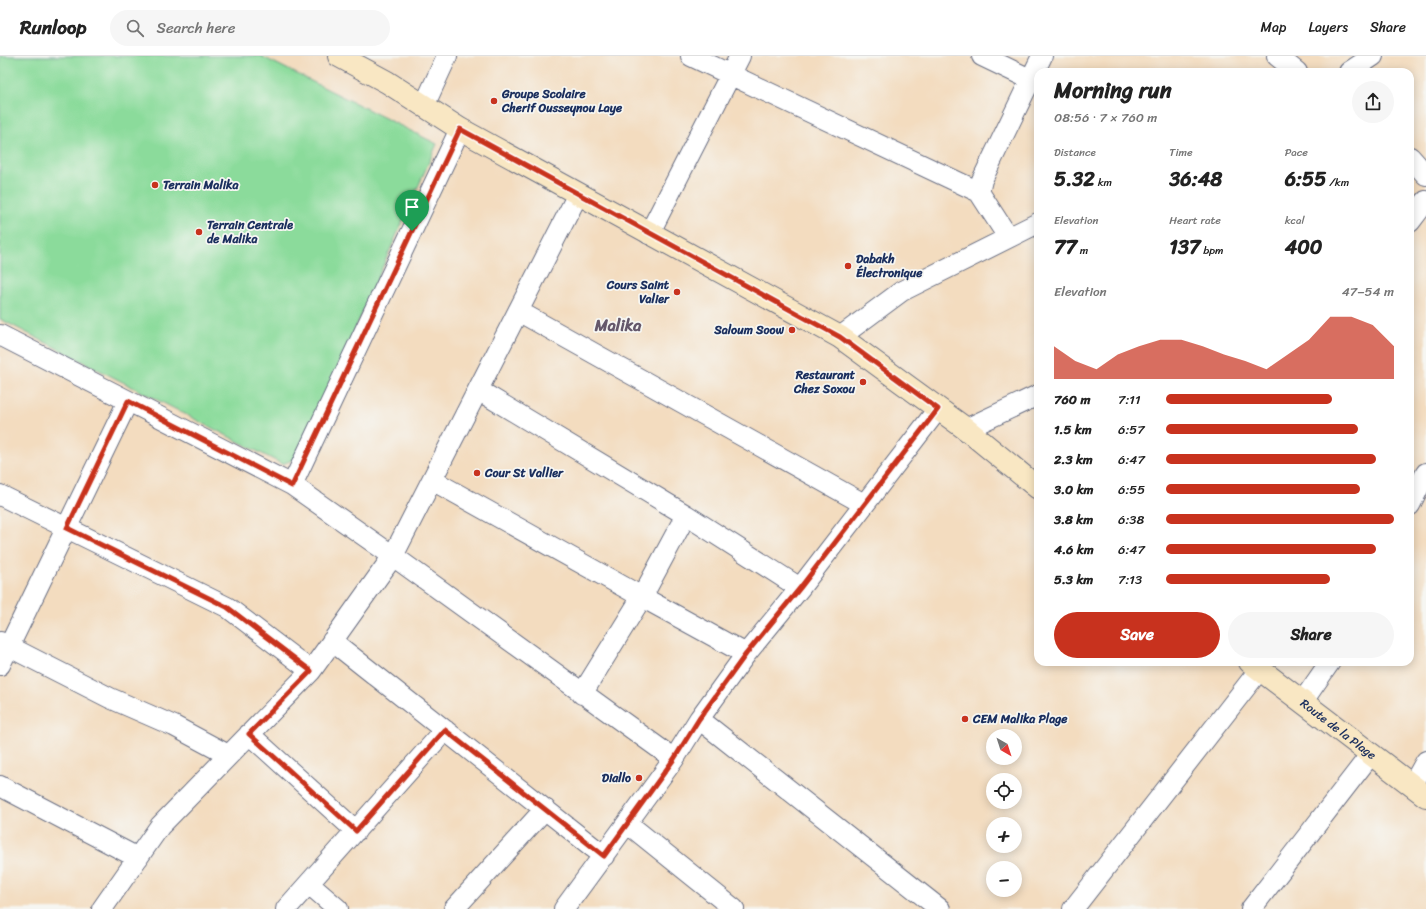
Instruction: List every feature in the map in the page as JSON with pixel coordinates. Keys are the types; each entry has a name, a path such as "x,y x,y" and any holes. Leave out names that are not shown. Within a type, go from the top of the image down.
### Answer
{"main road":[{"path":"339,56 387,82 460,129 649,234 840,337 966,429 1034,485"},
{"name":"Route de la Plage","path":"1255,666 1303,701 1419,791"}],"street":[{"path":"424,106 447,56"},
{"path":"691,56 730,76 979,192 1008,237"},
{"path":"649,234 740,56"},
{"path":"979,192 982,180 1034,81 982,56"},
{"path":"1038,68 1042,56"},
{"path":"1277,56 1292,68"},
{"path":"1355,68 1372,56"},
{"path":"292,486 460,129"},
{"path":"1414,162 1426,175"},
{"path":"102,909 160,826 311,671 393,556 578,194"},
{"path":"1414,217 1426,201"},
{"path":"840,337 902,291 1034,225"},
{"path":"518,311 864,504"},
{"path":"0,335 292,486 393,556 674,759"},
{"path":"478,390 686,515 800,588"},
{"path":"966,429 1034,397"},
{"path":"0,665 4,645 67,528 128,401"},
{"path":"564,909 674,759 699,719 746,654 800,588 938,409"},
{"path":"1415,503 1426,473"},
{"path":"432,480 746,654"},
{"path":"0,495 227,607 311,671"},
{"path":"582,694 642,597 686,515"},
{"path":"332,641 604,856"},
{"path":"4,645 79,680 110,698 174,726 228,755"},
{"path":"1073,909 1255,666"},
{"path":"1303,701 1327,666"},
{"path":"699,719 940,909"},
{"path":"286,909 445,730"},
{"path":"249,734 356,831"},
{"path":"1256,908 1371,754"},
{"path":"1419,791 1426,760"},
{"path":"0,786 138,858"},
{"path":"454,909 544,809"},
{"path":"627,823 734,909"},
{"path":"309,884 338,909"}],"green space":[{"name":"Terrain Centrale de Malika","path":"0,56 261,56 437,144 298,458 282,464 0,319"}],"place":[{"name":"Groupe Scolaire Cherif Ousseynou Laye","path":"494,101"},
{"name":"Terrain Malika","path":"155,185"},
{"name":"Terrain Centrale de Malika","path":"199,232"},
{"name":"Dabakh Électronique","path":"848,266"},
{"name":"Cours Saint Valier","path":"677,292"},
{"name":"Saloum Soow","path":"792,330"},
{"name":"Restaurant Chez Soxou","path":"863,382"},
{"name":"Cour St Vallier","path":"477,473"},
{"name":"CEM Malika Plage","path":"965,719"},
{"name":"Diallo","path":"639,778"}],"district":[{"name":"Malika","path":"618,325"}],"route":[{"path":"460,129 649,234 840,337 938,409 800,588 746,654 699,719 674,759 604,856 445,730 356,831 249,734 311,671 227,607 67,528 128,401 292,486 412,231 460,129"}]}
